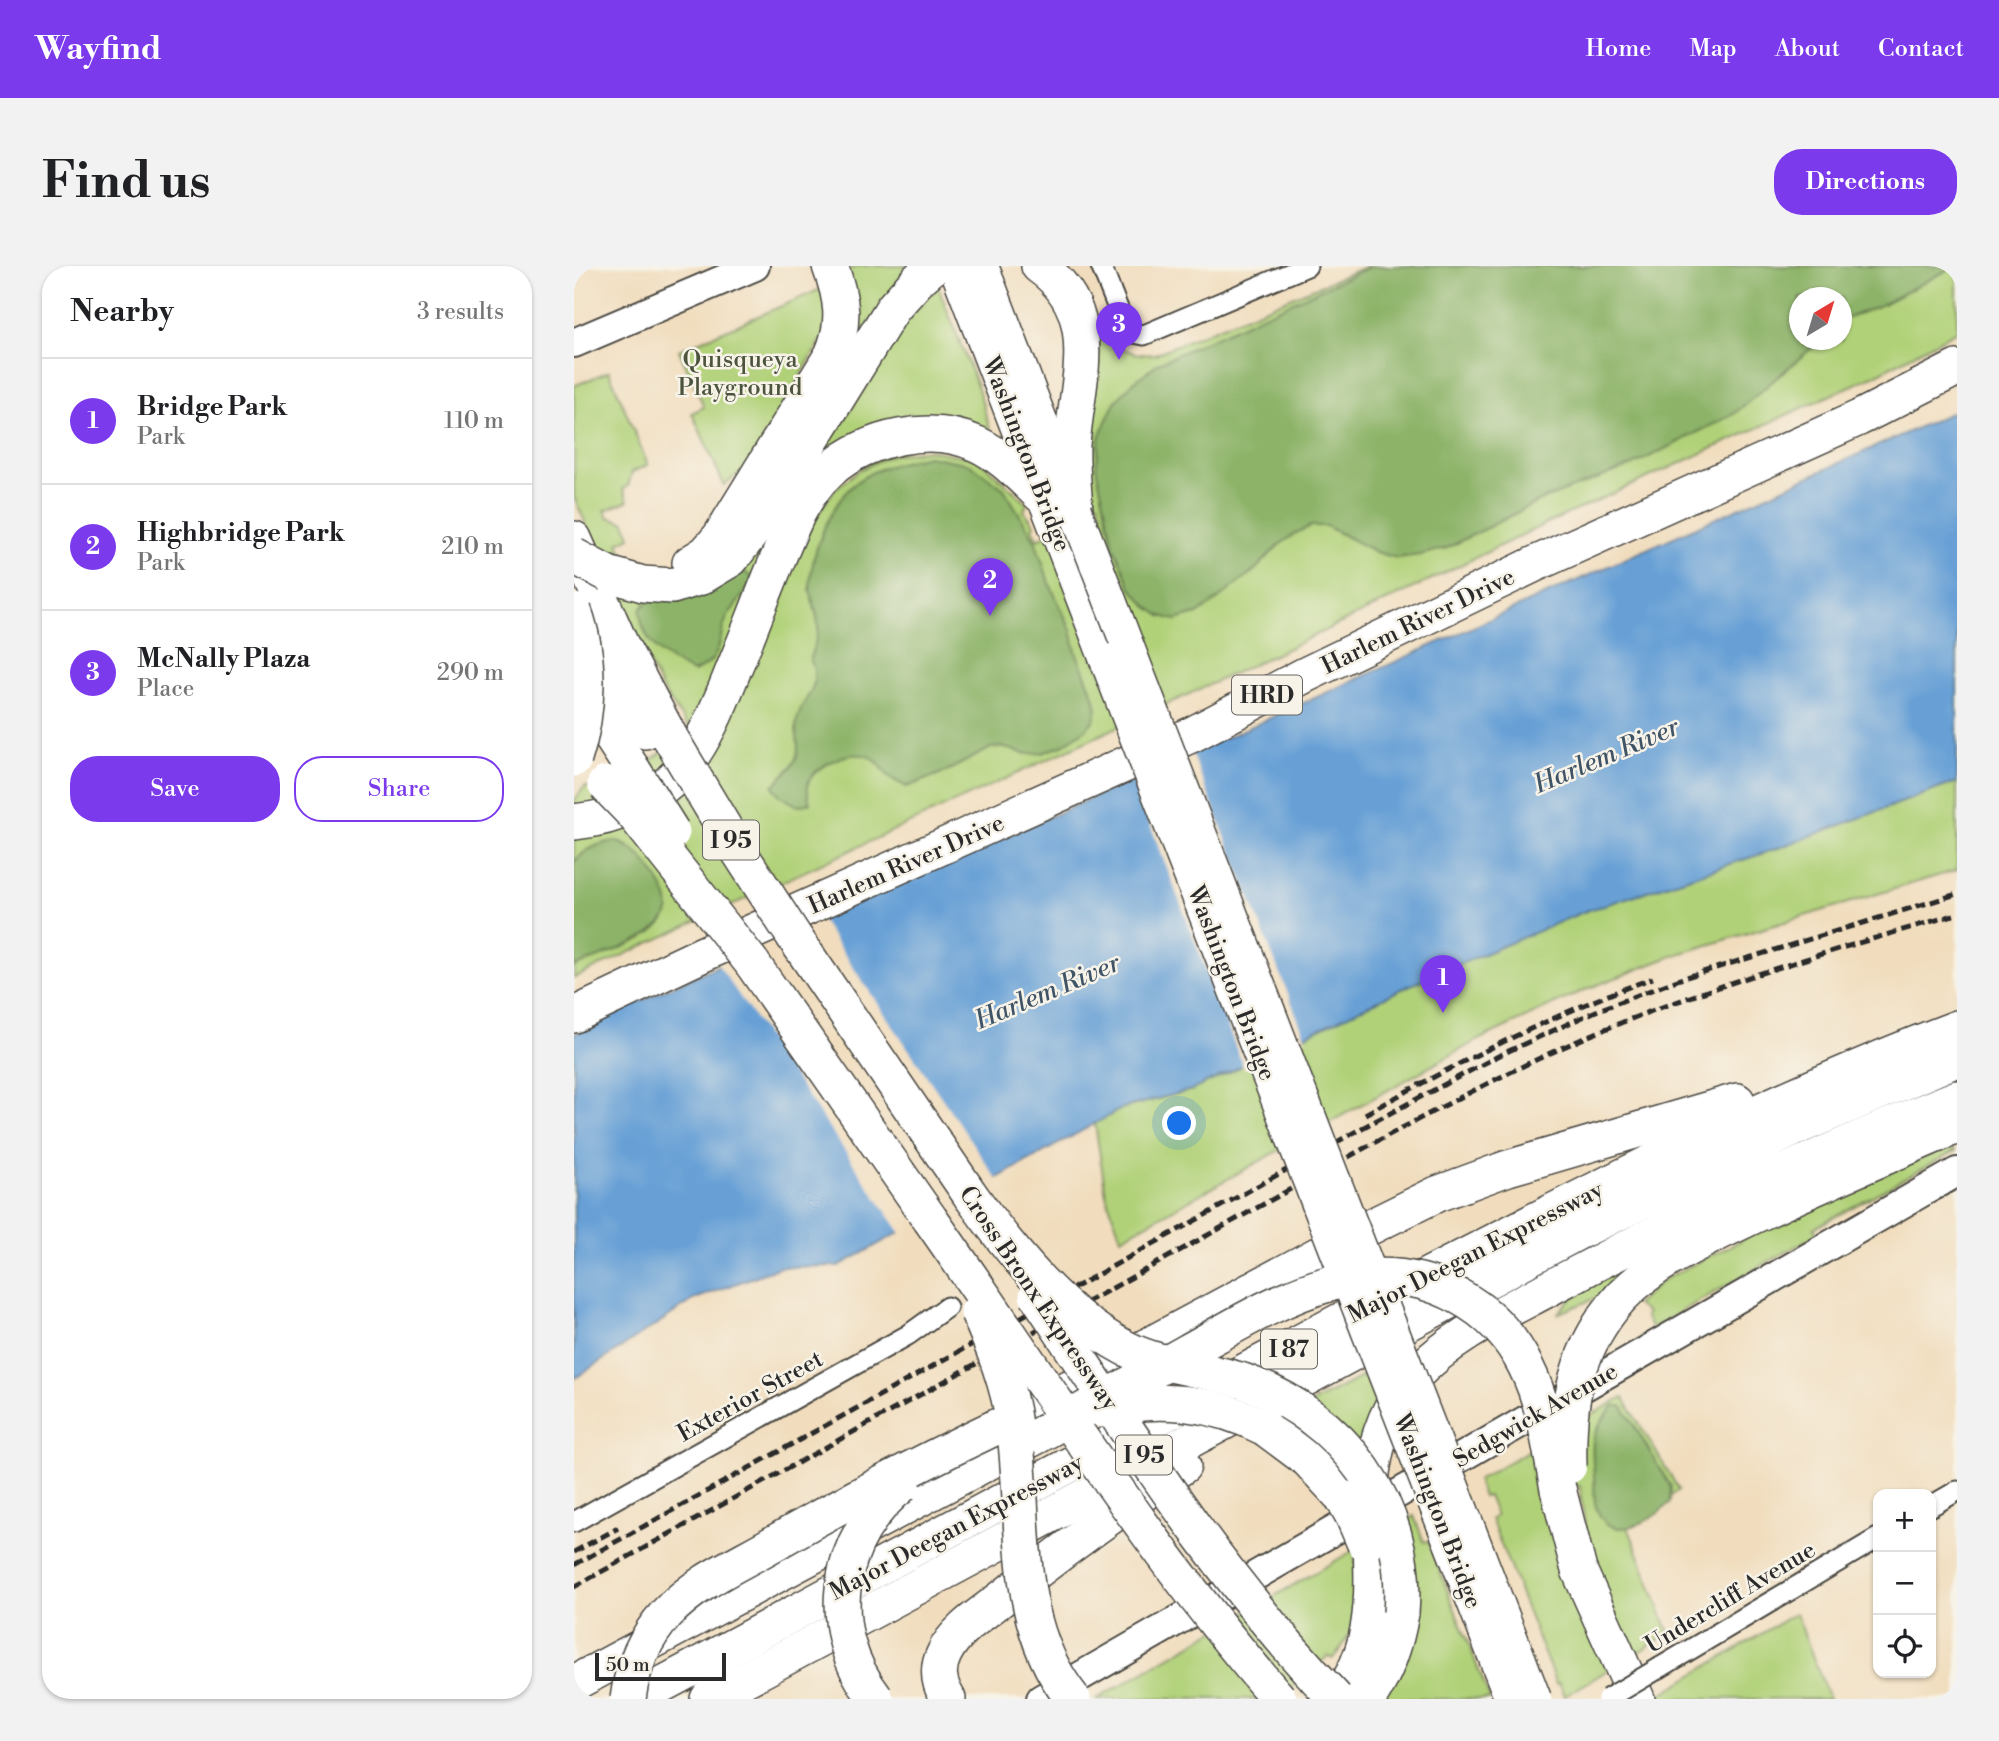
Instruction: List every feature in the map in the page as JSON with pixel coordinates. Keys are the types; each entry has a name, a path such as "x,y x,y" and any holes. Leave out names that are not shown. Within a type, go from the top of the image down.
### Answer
{"highway":[{"path":"619,577 670,572 706,553 723,532 837,344 842,324 842,309 839,289 830,266"},
{"path":"574,555 619,577 662,586 691,581 718,568 738,552 764,518 887,318 912,286 934,266"},
{"path":"574,822 606,817 637,805 667,784 688,762 713,721 802,505 826,474 856,453 904,436 943,435 977,444 1000,459 1057,509 1072,453 1083,349 1082,332 1069,296 1057,281 1039,266"},
{"name":"Harlem River Drive","path":"574,991 1183,715 1525,545 1850,399 1957,345"},
{"name":"Harlem River Drive","path":"574,1015 1193,734 1306,675 1537,563 1859,418 1957,368"},
{"name":"I 95","path":"574,539 621,645 641,760"},
{"path":"574,611 583,648 585,676 582,723 574,759"},
{"name":"I 95","path":"574,631 641,760"},
{"name":"I 95","path":"574,680 641,760"},
{"name":"I 95","path":"574,759 641,760"},
{"name":"Cross Bronx Expressway","path":"641,760 722,825 794,938 1203,1541 1262,1617 1336,1699"},
{"name":"Cross Bronx Expressway","path":"641,760 752,963 1180,1579 1279,1699"},
{"path":"876,1699 856,1665 848,1644 844,1623 844,1578 853,1547 871,1517 894,1491 937,1460 1182,1327 1437,1194 1508,1168 1733,1102 1957,1009"},
{"name":"Major Deegan Expressway","path":"635,1699 1304,1340 1555,1209 1776,1104 1957,1028"},
{"name":"Major Deegan Expressway","path":"708,1699 1628,1207 1800,1126 1957,1059"},
{"path":"1336,1699 1355,1673 1367,1639 1373,1605 1368,1542 1371,1482 1380,1437 1396,1400 1415,1374 1451,1343 1574,1275 1716,1204 1860,1138 1957,1098"},
{"path":"1565,1488 1569,1422 1575,1380 1594,1333 1621,1297 1655,1267 1687,1248 1818,1186 1957,1126"},
{"path":"971,1196 1029,1269 1068,1306 1114,1341 1148,1358 1225,1376 1270,1392 1298,1408 1337,1438 1363,1468 1387,1516 1401,1573 1401,1613 1390,1658 1368,1699"},
{"path":"930,1219 967,1287 993,1348 1007,1390 1016,1436 1026,1578 1031,1609 1045,1653 1073,1699"},
{"path":"574,1683 1039,1435 1233,1327 1300,1294 1353,1277 1396,1276 1431,1284 1465,1300 1486,1314 1513,1344 1526,1366 1565,1488 1579,1570 1637,1699"},
{"path":"948,1699 941,1687 939,1668 950,1644 965,1628 1055,1557 1314,1374"},
{"path":"1039,1435 1090,1414 1133,1403 1183,1403 1226,1411 1265,1429 1316,1467 1349,1507 1368,1542"},
{"path":"628,1699 632,1675 646,1641 660,1621 688,1594 878,1485 996,1427"}],"main road":[{"path":"574,343 721,273 755,266"},
{"name":"Washington Bridge","path":"955,266 984,306 1057,509 1511,1699"},
{"name":"Washington Bridge","path":"982,266 984,306"},
{"name":"Washington Bridge","path":"1057,509 1535,1699"},
{"name":"Sedgwick Avenue","path":"1041,1699 1957,1172"}],"street":[{"path":"1101,266 1125,326 1134,333 1144,335 1307,266"},
{"name":"Exterior Street","path":"574,1522 908,1335 947,1307"},
{"path":"1936,1503 1957,1491"},
{"name":"Undercliff Avenue","path":"1607,1699 1873,1541"}],"green space":[{"path":"858,266 916,266 848,349 846,271"},
{"path":"1367,266 1957,266 1957,331 1875,375 1541,526 1291,647 574,978 574,801 585,786 600,794 692,732 663,691 611,588 768,544 771,550 796,560 812,522 835,489 859,470 891,455 929,450 978,459 1027,503 1024,511 1035,525 1032,527 1037,539 1102,514 1098,502 1094,503 1081,438 1099,354 1097,320 1107,336 1120,347 1155,354"},
{"path":"1372,266 1955,266 1881,305 1852,316 1852,287 1789,287 1789,350 1809,350 1734,414 1633,465 1544,499 1447,548 1397,558 1376,552 1326,526 1311,526 1278,546 1256,569 1216,601 1197,614 1176,620 1161,616 1148,607 1131,588 1113,545 1096,467 1100,434 1115,402 1135,381 1158,363"},
{"path":"937,284 978,388 992,436 966,426 799,490 906,323"},
{"name":"Quisqueya Playground","path":"828,286 832,321 750,465 724,485 692,413 704,407 679,350"},
{"path":"609,371 648,465 632,472 628,486 623,489 628,501 605,510 608,517 625,522 630,537 618,543 626,562 600,556 574,497 574,386"},
{"path":"928,456 970,464 1004,489 1035,540 1049,582 1071,630 1076,652 1094,696 1097,709 1094,720 1086,729 1061,746 1042,753 1027,754 1001,747 991,748 947,771 907,787 892,779 873,759 857,755 847,756 828,763 814,774 808,786 810,803 798,806 780,796 773,786 795,759 798,749 798,717 813,687 814,670 810,659 818,623 810,586 818,544 839,502 858,481 883,468"},
{"path":"745,572 753,578 729,614 716,654 711,661 693,672 656,649 642,622 640,610 647,602"},
{"path":"1957,782 1957,870 1675,955 1587,989 1482,1038 1121,1238 1106,1195 1095,1123 1123,1108 1192,1090 1408,986 1583,912 1767,852"},
{"path":"616,841 635,852 654,873 667,897 667,915 661,924 639,939 574,967 574,862 593,847"},
{"path":"1950,1146 1955,1151 1814,1228 1817,1234 1652,1328 1645,1316 1647,1313 1636,1305 1664,1279 1808,1207"},
{"path":"1634,1259 1639,1266 1606,1294 1557,1314 1577,1292"},
{"path":"1455,1327 1356,1487 1280,1420"},
{"path":"1623,1397 1679,1490 1627,1524 1669,1633 1632,1656 1592,1552 1582,1509 1580,1486 1571,1487 1608,1670 1565,1696 1559,1683 1556,1684 1491,1519 1496,1516 1488,1496 1483,1497 1477,1480"},
{"path":"1614,1405 1623,1407 1671,1487 1670,1503 1662,1510 1641,1523 1620,1528 1610,1526 1602,1519 1594,1495 1594,1437 1602,1420"},
{"path":"1414,1516 1424,1542 1428,1541 1490,1699 1386,1699 1380,1535"},
{"path":"1354,1550 1357,1594 1349,1635 1332,1659 1328,1656 1280,1699 1097,1699"},
{"path":"1796,1613 1829,1699 1653,1699"}],"water":[{"name":"Harlem River","path":"1957,410 1957,782 1767,852 1583,912 1408,986 1192,1090 1123,1108 839,1266 780,1267 695,1299 574,1379 574,1034 668,988"}],"pier":[{"path":"1191,751 1306,1039 1244,1069 1132,777"},
{"path":"819,917 998,1181 902,1235 717,963"}],"railway":[{"path":"574,1565 1362,1128 1502,1054 1596,1011 1680,979 1957,894"},
{"path":"574,1587 1370,1145 1527,1064 1623,1022 1705,992 1957,914"},
{"path":"1365,1114 1506,1040 1653,978"},
{"path":"574,1552 618,1528"}],"place":[{"name":"McNally Plaza","path":"1119,360"},
{"name":"Highbridge Park","path":"990,616"},
{"name":"Bridge Park","path":"1443,1013"}]}
